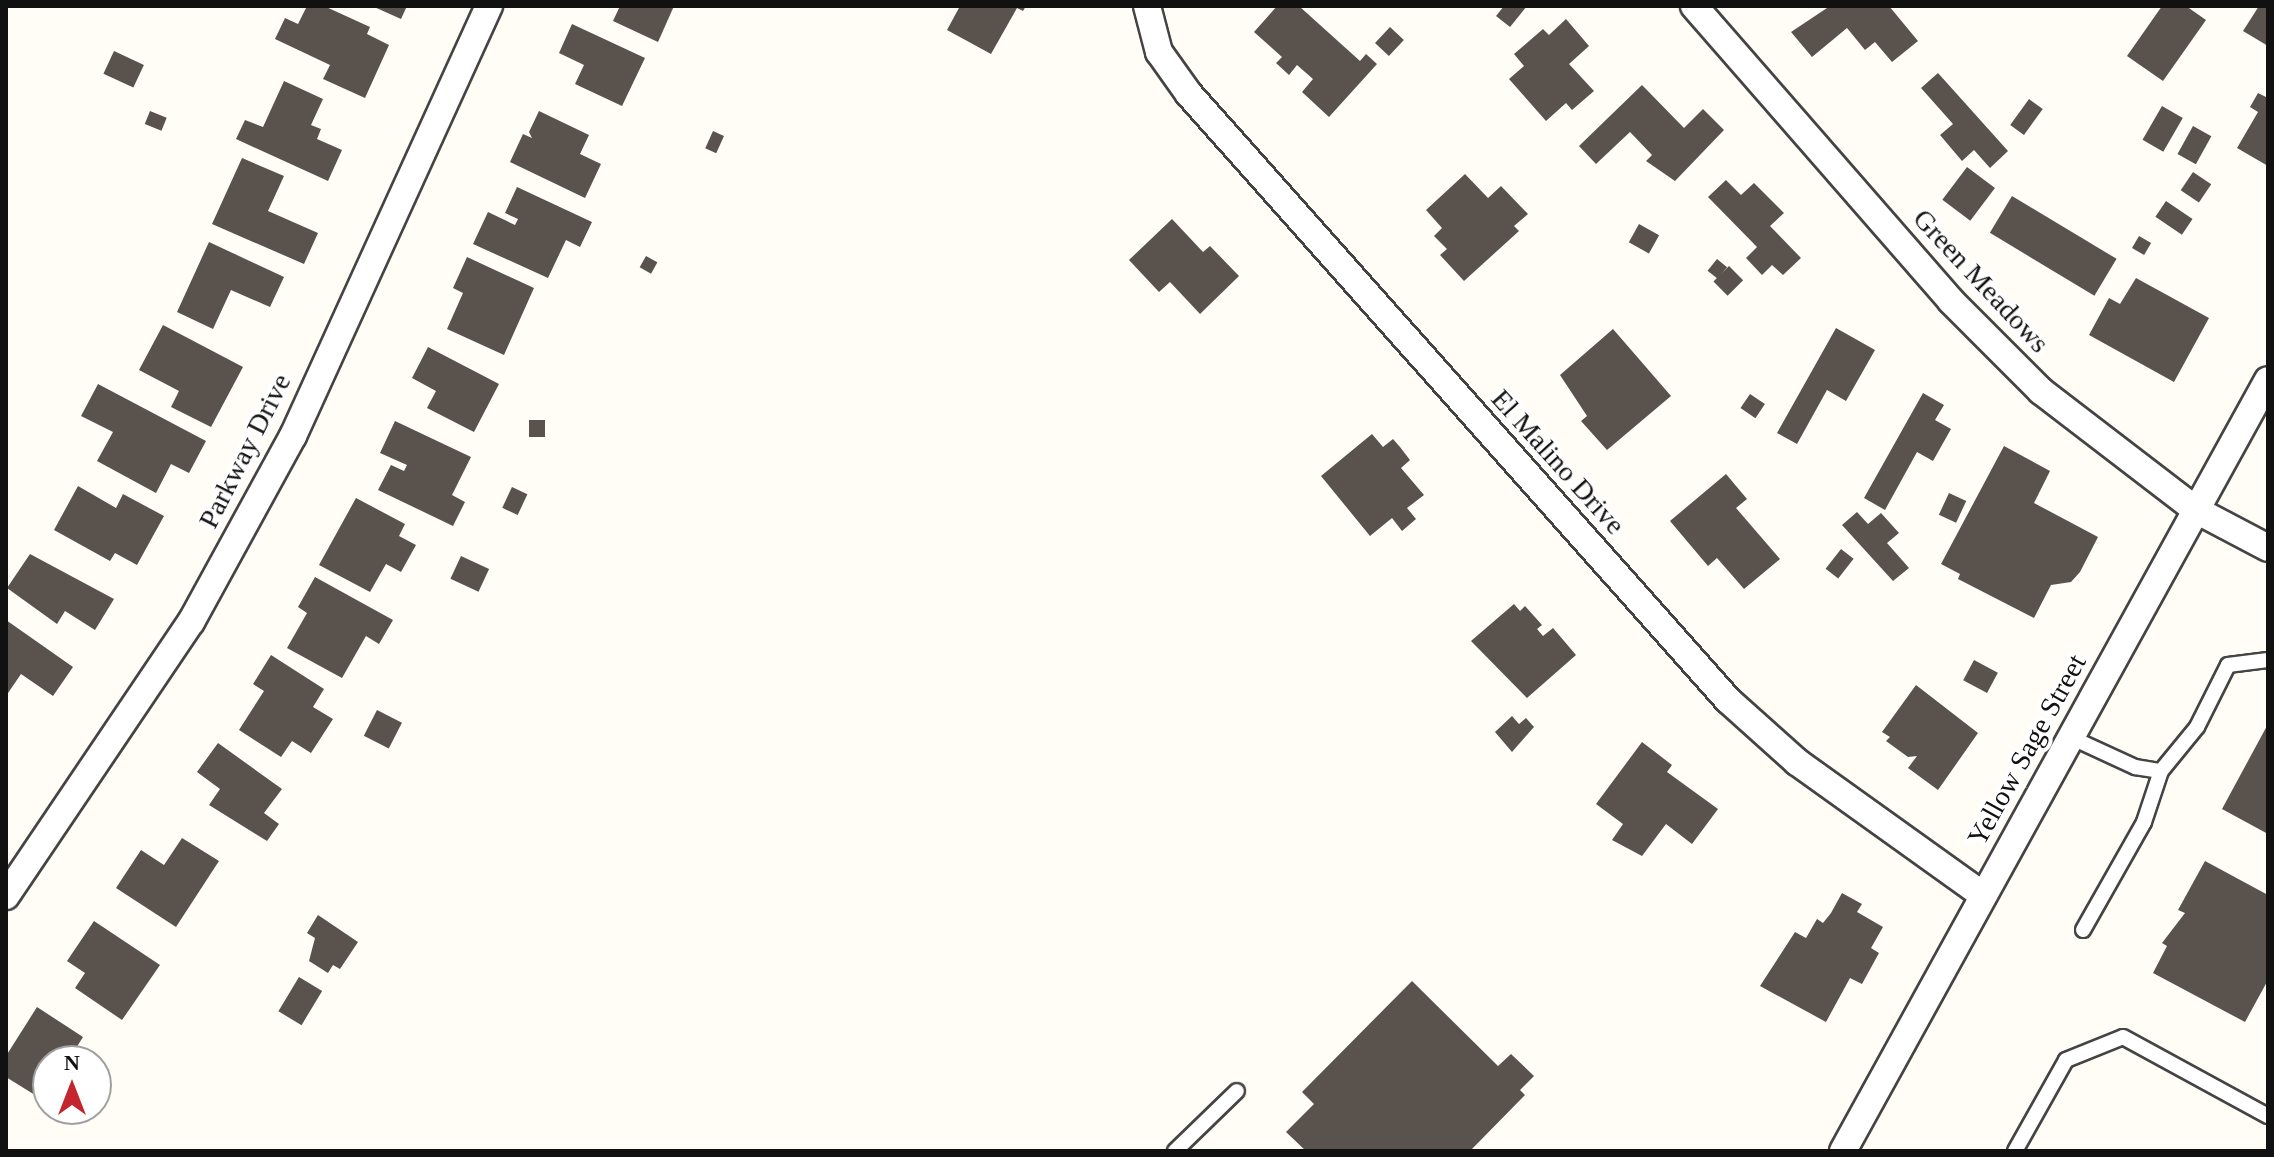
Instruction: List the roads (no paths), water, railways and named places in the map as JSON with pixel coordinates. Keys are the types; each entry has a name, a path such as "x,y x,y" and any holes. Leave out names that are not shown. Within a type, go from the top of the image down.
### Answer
{"street":[{"name":"Parkway Drive","path":"6,896 191,622 293,436 489,6"},
{"name":"Green Meadows","path":"1694,6 1951,301 2041,391 2196,510 2268,548"},
{"name":"El Malino Drive","path":"1146,10 1159,52 1189,94 1728,700 1797,762 1983,895"},
{"name":"Yellow Sage Street","path":"1843,1151 2268,380"}],"lane":[{"path":"2083,930 2144,822 2161,771 2197,727 2228,665 2268,660"},
{"path":"2070,737 2135,767 2161,771"},
{"path":"2015,1151 2066,1060 2123,1037 2268,1116"},
{"path":"1175,1151 1237,1091"}]}
